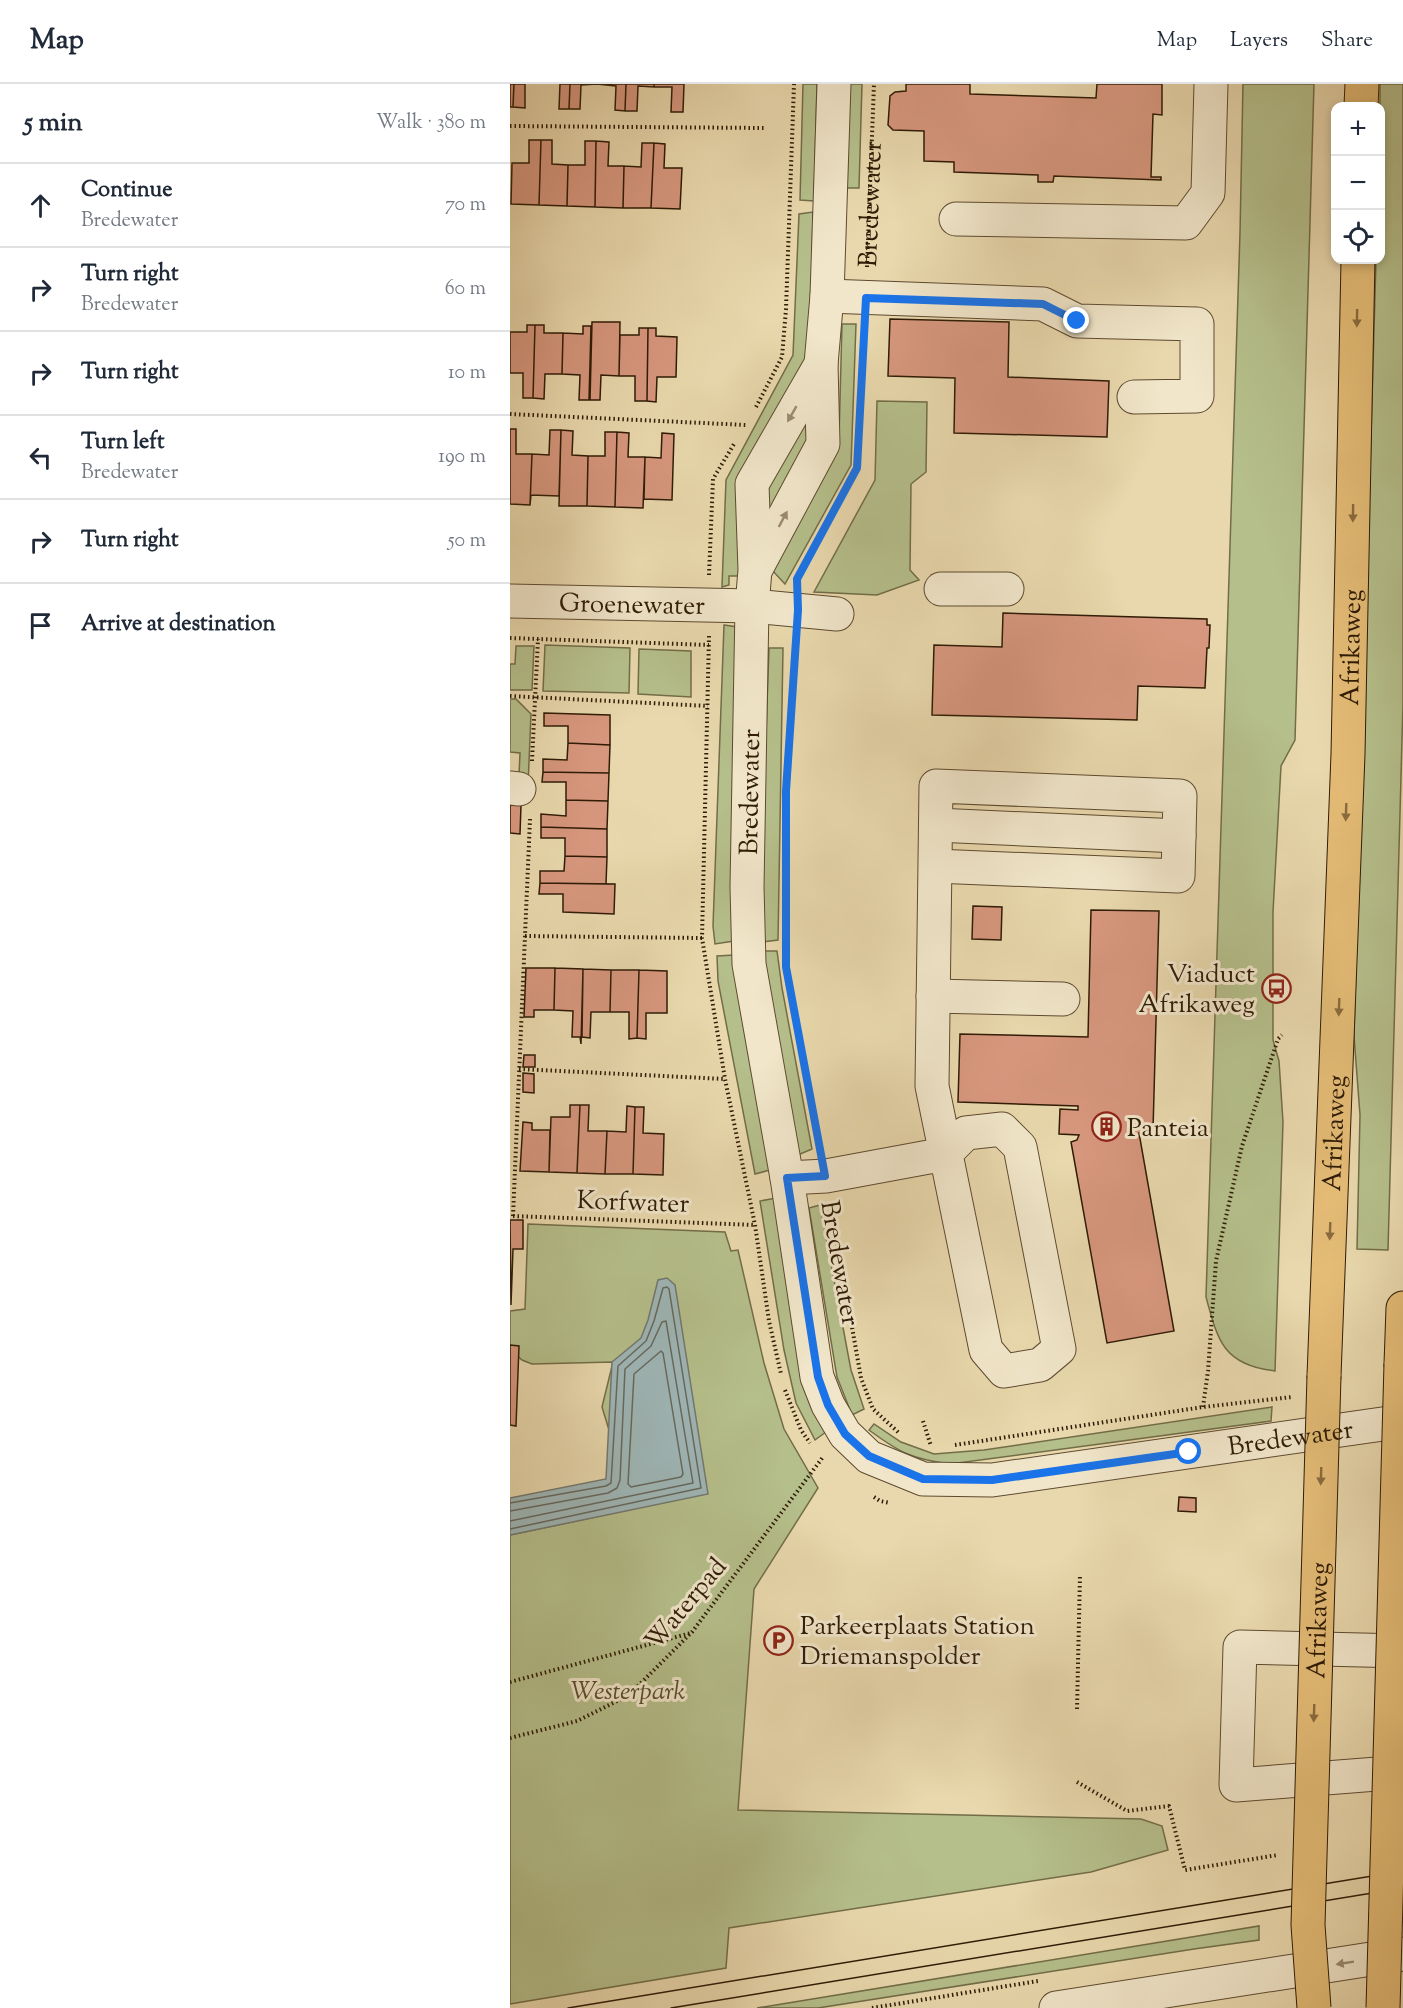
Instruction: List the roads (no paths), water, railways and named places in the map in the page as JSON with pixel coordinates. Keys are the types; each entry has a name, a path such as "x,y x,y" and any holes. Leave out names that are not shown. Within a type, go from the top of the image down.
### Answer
{"main road":[{"path":"1361,102 1362,84"},
{"name":"Afrikaweg","path":"1314,2008 1308,1925 1324,1376 1348,754 1358,264"},
{"path":"1383,2008 1403,1308"}],"street":[{"name":"Bredewater","path":"755,570 823,444 821,364 827,296 834,84"},
{"path":"956,219 1186,223 1208,193 1211,84"},
{"path":"827,296 1043,304 1077,321 1197,324 1197,396 1134,398"},
{"name":"Bredewater","path":"821,364 752,484 755,570 752,606 747,887 749,964 787,1178 818,1377 828,1405 845,1434 869,1456 923,1479 992,1480 1403,1421"},
{"path":"941,589 1006,589"},
{"name":"Groenewater","path":"510,601 752,606 837,614"},
{"path":"787,1178 825,1176 945,1154 966,1133 1002,1129 1020,1147 1059,1349 1040,1365 1004,1371 986,1350 945,1154 932,1086 933,996 935,866 936,825 1179,836 1178,876 935,866"},
{"path":"933,996 1063,999"},
{"path":"1403,1651 1239,1647 1236,1785 1403,1772"},
{"path":"1056,2008 1403,1954"}],"water":[{"path":"667,1278 675,1285 708,1494 510,1535 510,1498 606,1479 612,1362 641,1338 658,1280"}],"tram line":[{"path":"568,2008 1403,1871"},
{"path":"671,2008 1403,1888"}],"place":[{"name":"Viaduct Afrikaweg","path":"1276,988"},
{"name":"Panteia","path":"1106,1127"},
{"name":"Parkeerplaats Station Driemanspolder","path":"779,1640"}],"park label":[{"name":"Westerpark","path":"628,1690"}]}
